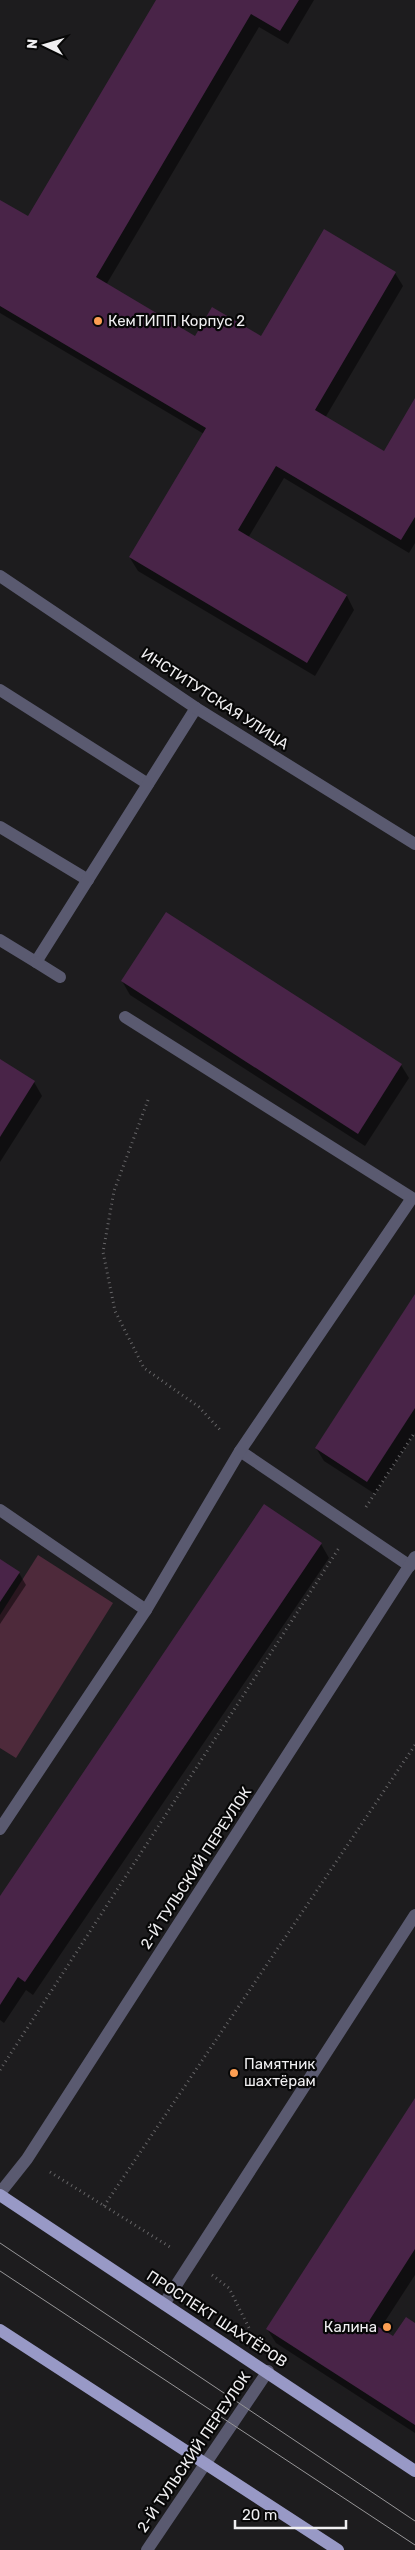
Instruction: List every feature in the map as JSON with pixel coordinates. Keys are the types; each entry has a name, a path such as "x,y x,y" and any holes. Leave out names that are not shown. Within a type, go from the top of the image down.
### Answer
{"main road":[{"name":"ПРОСПЕКТ ШАХТЁРОВ","path":"0,2194 268,2371 415,2471"},
{"path":"0,2330 206,2462 338,2550"}],"street":[{"name":"ИНСТИТУТСКАЯ УЛИЦА","path":"0,576 196,708 415,844"},
{"path":"0,690 148,784"},
{"path":"36,962 196,708"},
{"path":"0,827 88,880"},
{"path":"2,944 60,977"},
{"path":"0,1829 146,1610 240,1451 412,1198 125,1017"},
{"path":"240,1451 353,1527 412,1561"},
{"path":"0,1510 146,1610"},
{"name":"2-Й ТУЛЬСКИЙ ПЕРЕУЛОК","path":"0,2194 27,2159 412,1561"},
{"path":"164,2304 415,1915"},
{"name":"2-Й ТУЛЬСКИЙ ПЕРЕУЛОК","path":"147,2550 268,2371"}],"path":[{"path":"148,1100 114,1191 103,1252 115,1311 144,1368 199,1407 240,1451"},
{"path":"0,2070 415,1432"},
{"path":"104,2206 415,1745"},
{"path":"27,2159 192,2260"}],"shaded area":[{"path":"38,1555 113,1603 16,1758 0,1748 0,1615"}],"building":[{"name":"КемТИПП Корпус 2","path":"156,0 299,0 280,31 251,14 96,277 195,336 212,307 261,336 324,229 396,272 315,410 384,451 415,398 415,517 401,540 276,466 238,530 347,595 307,663 129,557 206,428 0,306 0,200 28,216"},
{"path":"166,912 402,1064 358,1134 121,981"},
{"path":"0,1059 35,1081 0,1137"},
{"path":"415,1294 415,1408 367,1482 315,1448"},
{"path":"264,1504 322,1543 25,1982 18,1977 0,2005 0,1896"},
{"path":"0,1559 20,1572 0,1602"},
{"path":"415,2098 415,2249 369,2321 393,2336 406,2317 415,2323 415,2425 266,2329"}],"tram line":[{"path":"0,2243 415,2521"},
{"path":"0,2271 415,2545"}],"place":[{"name":"КемТИПП Корпус 2","path":"98,321"},
{"name":"Памятник шахтёрам","path":"234,2073"},
{"name":"Калина","path":"387,2327"}]}
